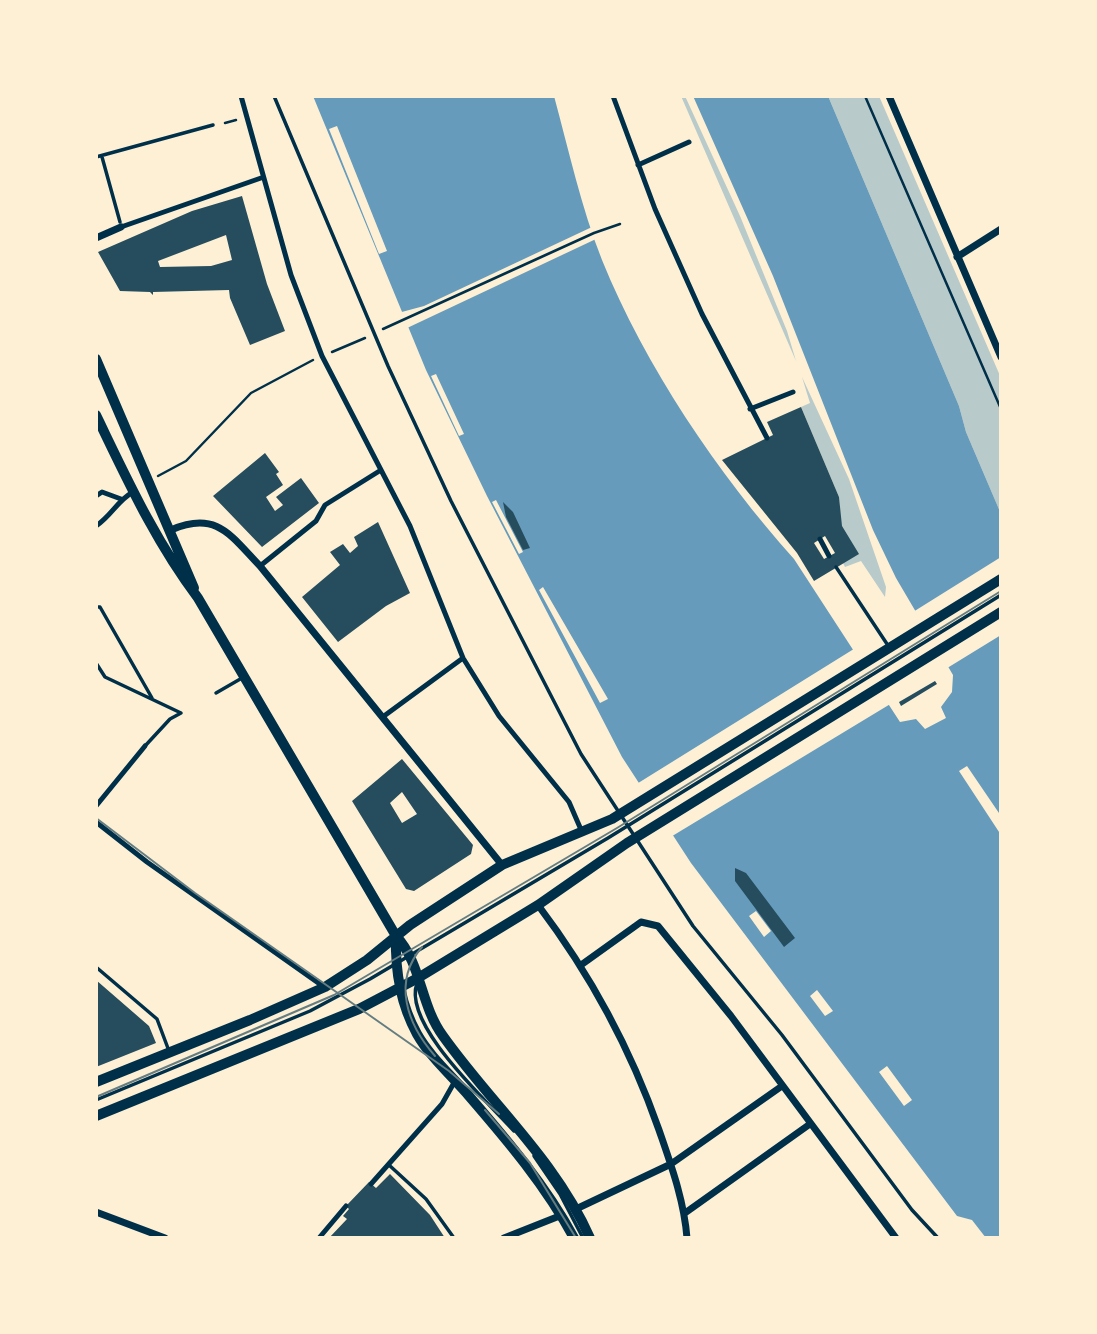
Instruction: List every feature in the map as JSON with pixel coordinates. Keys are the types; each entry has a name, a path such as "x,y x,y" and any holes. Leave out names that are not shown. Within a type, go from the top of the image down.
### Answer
{"main road":[{"path":"96,359 172,530 198,598"},
{"path":"96,415 170,561 198,598 396,936 411,955 425,1003 443,1036 547,1162 590,1238"},
{"path":"96,1082 324,987 368,960 396,936 502,865 611,819 1001,579"},
{"path":"96,1116 352,1012 418,978 538,905 627,843 1001,612"},
{"path":"396,936 396,964 401,987 418,1036 516,1153 562,1215 574,1238"}],"street":[{"path":"241,96 261,178 291,275 323,356 410,526 463,658 499,716 569,802 582,832"},
{"path":"613,96 638,165 702,314 766,438"},
{"path":"888,96 1001,357"},
{"path":"638,165 689,142"},
{"path":"96,238 121,225 261,178"},
{"path":"957,257 1001,229"},
{"path":"750,409 793,392"},
{"path":"260,566 316,521 325,505 382,470"},
{"path":"96,496 102,492 121,499"},
{"path":"96,526 113,514 121,499 133,492"},
{"path":"172,530 197,521 218,525 260,566 502,865"},
{"path":"820,539 829,556"},
{"path":"384,716 463,658"},
{"path":"96,806 145,746"},
{"path":"96,822 147,862 324,987"},
{"path":"538,905 603,1000 638,1072 671,1164 685,1213 687,1238"},
{"path":"581,965 641,922 649,921 659,926 896,1238"},
{"path":"371,1184 442,1104 456,1080"},
{"path":"576,1209 671,1164 782,1086"},
{"path":"685,1213 810,1124"},
{"path":"319,1238 346,1206"},
{"path":"96,1212 165,1238"},
{"path":"504,1238 562,1215"},
{"path":"880,1238 888,1229"}],"lane":[{"path":"274,96 388,366 451,501 581,754 693,926 782,1035 912,1210 938,1238"},
{"path":"121,225 99,157 213,125"},
{"path":"836,567 889,648"},
{"path":"96,1100 310,1011 396,964 619,831 1001,595"},
{"path":"96,607 100,607 152,698"},
{"path":"96,663 105,677 181,713 170,719 145,746"},
{"path":"216,693 243,677"},
{"path":"96,967 157,1019 169,1053"},
{"path":"418,978 413,1003 427,1032 533,1154 560,1194 583,1238"},
{"path":"389,1165 426,1199 454,1238"}],"path":[{"path":"865,96 1001,409"},
{"path":"379,332 594,233 620,224"},
{"path":"338,350 372,335"},
{"path":"149,482 186,461 251,393 299,365 323,356"}],"shaded area":[{"path":"681,96 685,96 740,216 787,331 796,361"},
{"path":"828,96 879,96 1001,378 1001,514 966,432 959,406"},
{"path":"802,377 849,479 886,587 885,597 861,561 845,567 843,563 839,497 801,407 810,403"}],"water":[{"path":"313,96 554,96 602,260 619,300 662,379 711,455 794,559 900,722 916,719 925,729 946,718 941,707 952,692 953,675 896,578 873,530 773,276 693,96 828,96 959,406 966,432 1001,514 1001,1238 986,1238 972,1220 957,1216 691,863 622,757 487,496 426,370"}],"pier":[{"path":"337,126 387,251 379,254 329,129"},
{"path":"592,227 596,239 405,329 398,313 424,306"},
{"path":"436,374 464,434 459,436 431,376"},
{"path":"496,500 523,552 519,554 492,502"},
{"path":"1001,557 1001,635 944,670 913,612"},
{"path":"543,587 608,699 600,703 539,590"},
{"path":"857,647 892,703 669,838 635,785"},
{"path":"967,766 1001,816 1001,835 959,771"},
{"path":"756,911 771,931 764,937 749,916"},
{"path":"817,990 833,1011 825,1016 810,996"},
{"path":"887,1066 912,1100 904,1106 879,1072"}],"building":[{"path":"242,196 267,284 285,331 250,345 229,290 153,292 153,295 150,292 120,291 98,252 192,211","holes":["226,235 232,260 211,266 160,267 158,261"]},
{"path":"801,407 839,497 842,526 859,554 814,581 797,553 722,460 773,435 767,422","holes":["825,536 835,553 824,559 814,543"]},
{"path":"265,453 279,472 276,474 283,485 266,497 275,511 283,505 276,497 301,478 319,503 262,547 213,496"},
{"path":"503,502 513,512 530,548 523,550 506,517"},
{"path":"378,522 410,593 386,606 338,642 302,597 340,565 330,552 343,544 350,553 358,546 354,537"},
{"path":"935,681 937,684 901,706 899,702"},
{"path":"402,759 473,845 471,854 414,891 406,889 352,801","holes":["402,792 417,814 402,823 390,803"]},
{"path":"735,868 746,873 795,938 784,947 735,881"},
{"path":"96,980 149,1026 156,1043 96,1067"},
{"path":"390,1174 430,1215 445,1238 329,1238 347,1219 343,1216 349,1209 346,1206 369,1182 376,1188"}],"tram line":[{"path":"96,1097 334,995 617,828 1001,591"},
{"path":"96,818 195,893 449,1071 499,1114"},
{"path":"422,947 407,974 407,1003 417,1030 435,1056"},
{"path":"485,1110 530,1163 576,1238"}]}
